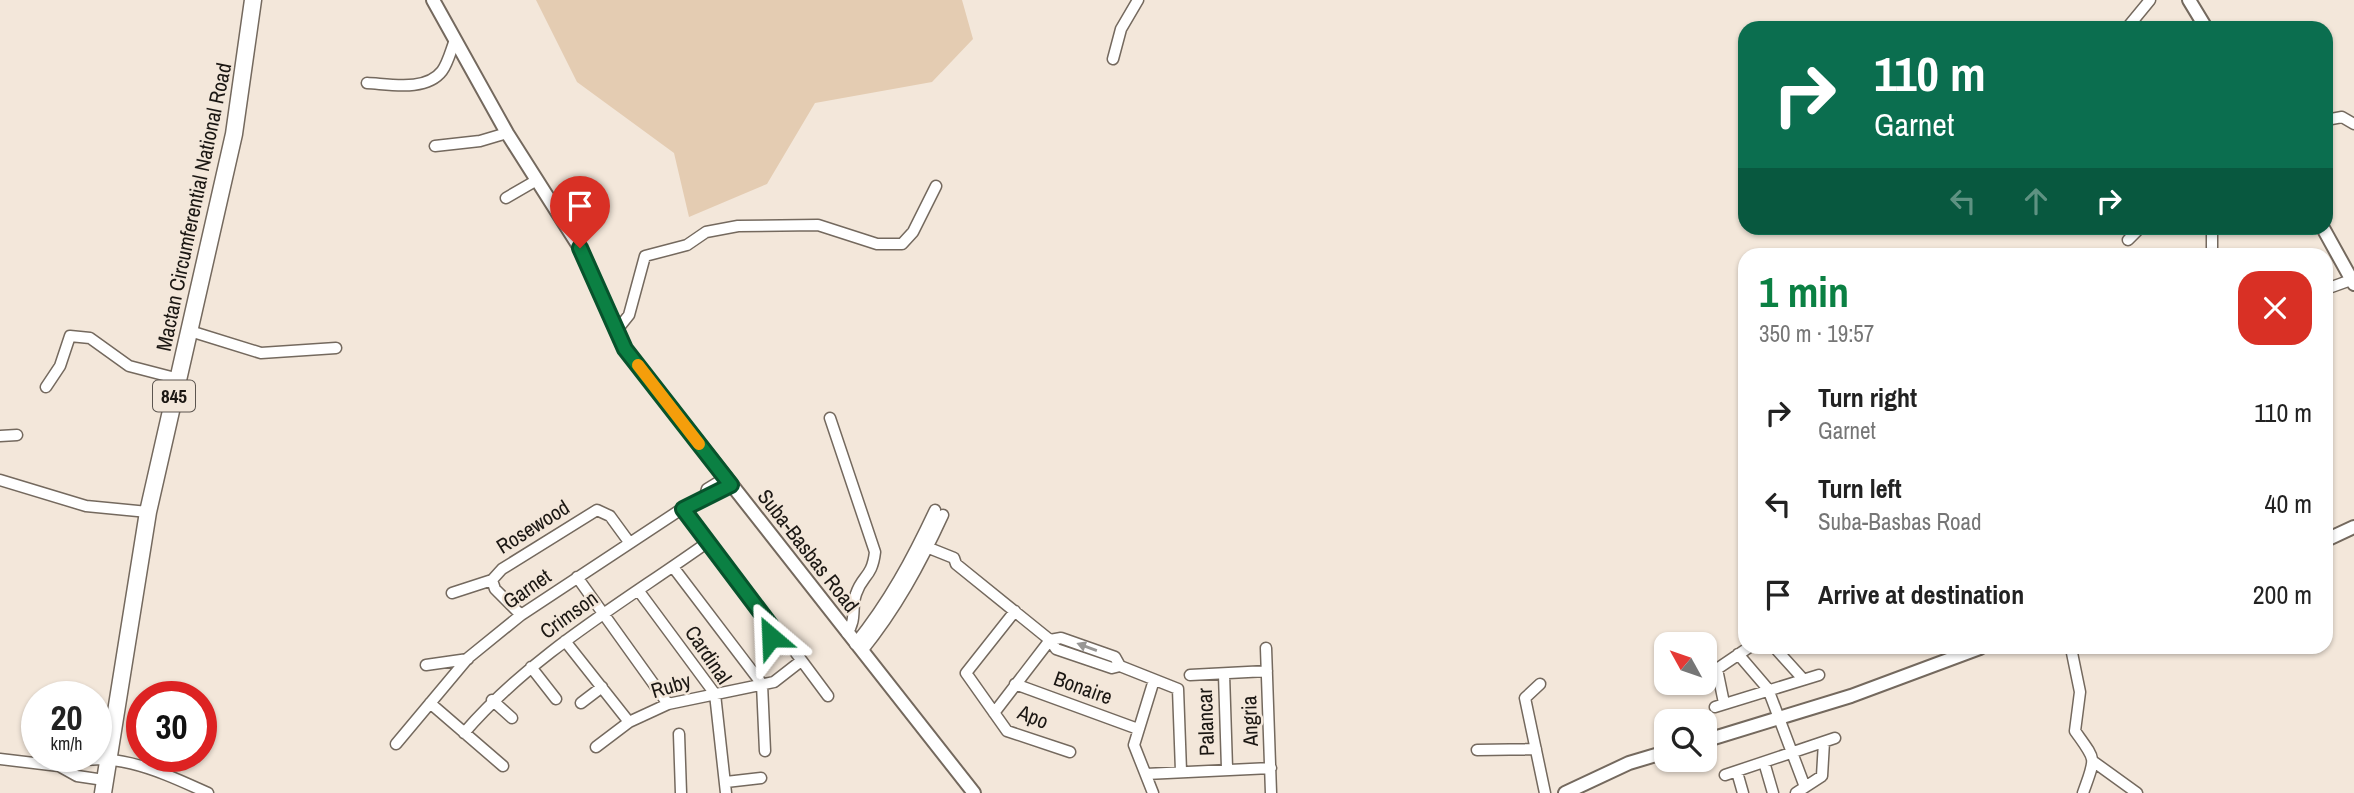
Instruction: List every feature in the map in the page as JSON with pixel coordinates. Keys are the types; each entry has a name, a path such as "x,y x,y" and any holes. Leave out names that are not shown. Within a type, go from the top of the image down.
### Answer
{"main road":[{"name":"Mactan Circumferential National Road","path":"112,730 148,512 234,134 251,1"}],"street":[{"name":"Suba-Basbas Road","path":"433,0 506,133 580,248 625,349 728,481 768,527 855,643 974,793"},
{"path":"1113,59 1121,29 1138,0"},
{"path":"2134,21 2150,0"},
{"path":"2189,0 2202,21"},
{"path":"367,82 418,85 433,78 441,72 456,40"},
{"path":"2333,119 2342,117 2354,124"},
{"path":"435,146 480,141 506,133"},
{"path":"506,198 537,180"},
{"path":"617,330 629,315 645,257 687,245 706,232 738,226 818,225 877,244 902,244 913,232 936,186"},
{"path":"2128,240 2133,235"},
{"path":"2327,235 2353,282 2333,287"},
{"path":"190,331 261,353 336,348"},
{"path":"46,387 60,366 70,336 90,338 129,366 179,379"},
{"path":"830,418 875,551 870,574 856,593 855,643"},
{"path":"0,436 17,435"},
{"path":"0,480 86,506 148,512"},
{"name":"Garnet","path":"396,744 468,658 521,615 629,542 705,496 711,496 728,481"},
{"path":"683,509 771,626 771,637 765,645"},
{"name":"Rosewood","path":"521,615 495,589 492,580 502,569 597,510 610,516 629,542"},
{"path":"855,643 890,616 939,513"},
{"path":"2333,537 2354,527"},
{"name":"Crimson","path":"464,733 492,700 565,640 708,542"},
{"path":"923,546 939,553 949,565 956,564 1050,640 1056,649 1112,668 1120,666 1178,689 1181,771"},
{"path":"673,567 762,684 765,751"},
{"path":"577,578 668,704"},
{"path":"452,593 492,580"},
{"name":"Cardinal","path":"638,590 715,694 726,787"},
{"name":"Apo","path":"1015,611 966,673 1007,731 1070,752"},
{"path":"565,640 629,722"},
{"path":"994,713 1050,640"},
{"name":"Angria","path":"1266,648 1271,793"},
{"path":"1819,674 1768,689 1719,705 1717,669 1738,654 1768,689 1793,753 1801,790 1822,776 1824,743"},
{"path":"1780,654 1803,679"},
{"path":"1717,737 1781,719 1963,654"},
{"path":"2072,654 2080,692 2075,731 2090,748 2094,762 2082,793"},
{"name":"Ruby","path":"596,747 629,722 668,704 775,682 798,657 828,696"},
{"path":"426,665 468,658"},
{"path":"531,667 556,699"},
{"path":"1190,675 1267,671"},
{"name":"Palancar","path":"1224,674 1227,768"},
{"path":"1153,793 1133,745 1154,680"},
{"name":"Bonaire","path":"1015,684 1138,729"},
{"path":"1540,684 1525,698 1545,793"},
{"path":"581,703 602,687"},
{"path":"492,700 512,718"},
{"path":"430,703 503,766"},
{"path":"679,734 681,793"},
{"path":"1725,775 1835,738"},
{"path":"1477,750 1536,749"},
{"path":"1565,793 1629,763 1654,756"},
{"path":"0,760 21,762"},
{"path":"112,761 151,766 208,793"},
{"path":"1764,762 1773,793"},
{"path":"2094,762 2137,793"},
{"path":"1146,774 1227,768 1271,768"},
{"path":"69,772 104,786"},
{"path":"1737,772 1744,793"},
{"path":"726,787 761,778"}],"shaded area":[{"path":"536,0 962,0 973,39 932,82 815,103 767,184 689,217 674,153 577,82"}],"slow traffic":[{"path":"638,365 699,444"}],"route":[{"path":"580,248 625,349 731,485 683,509 771,626 771,637"}]}
